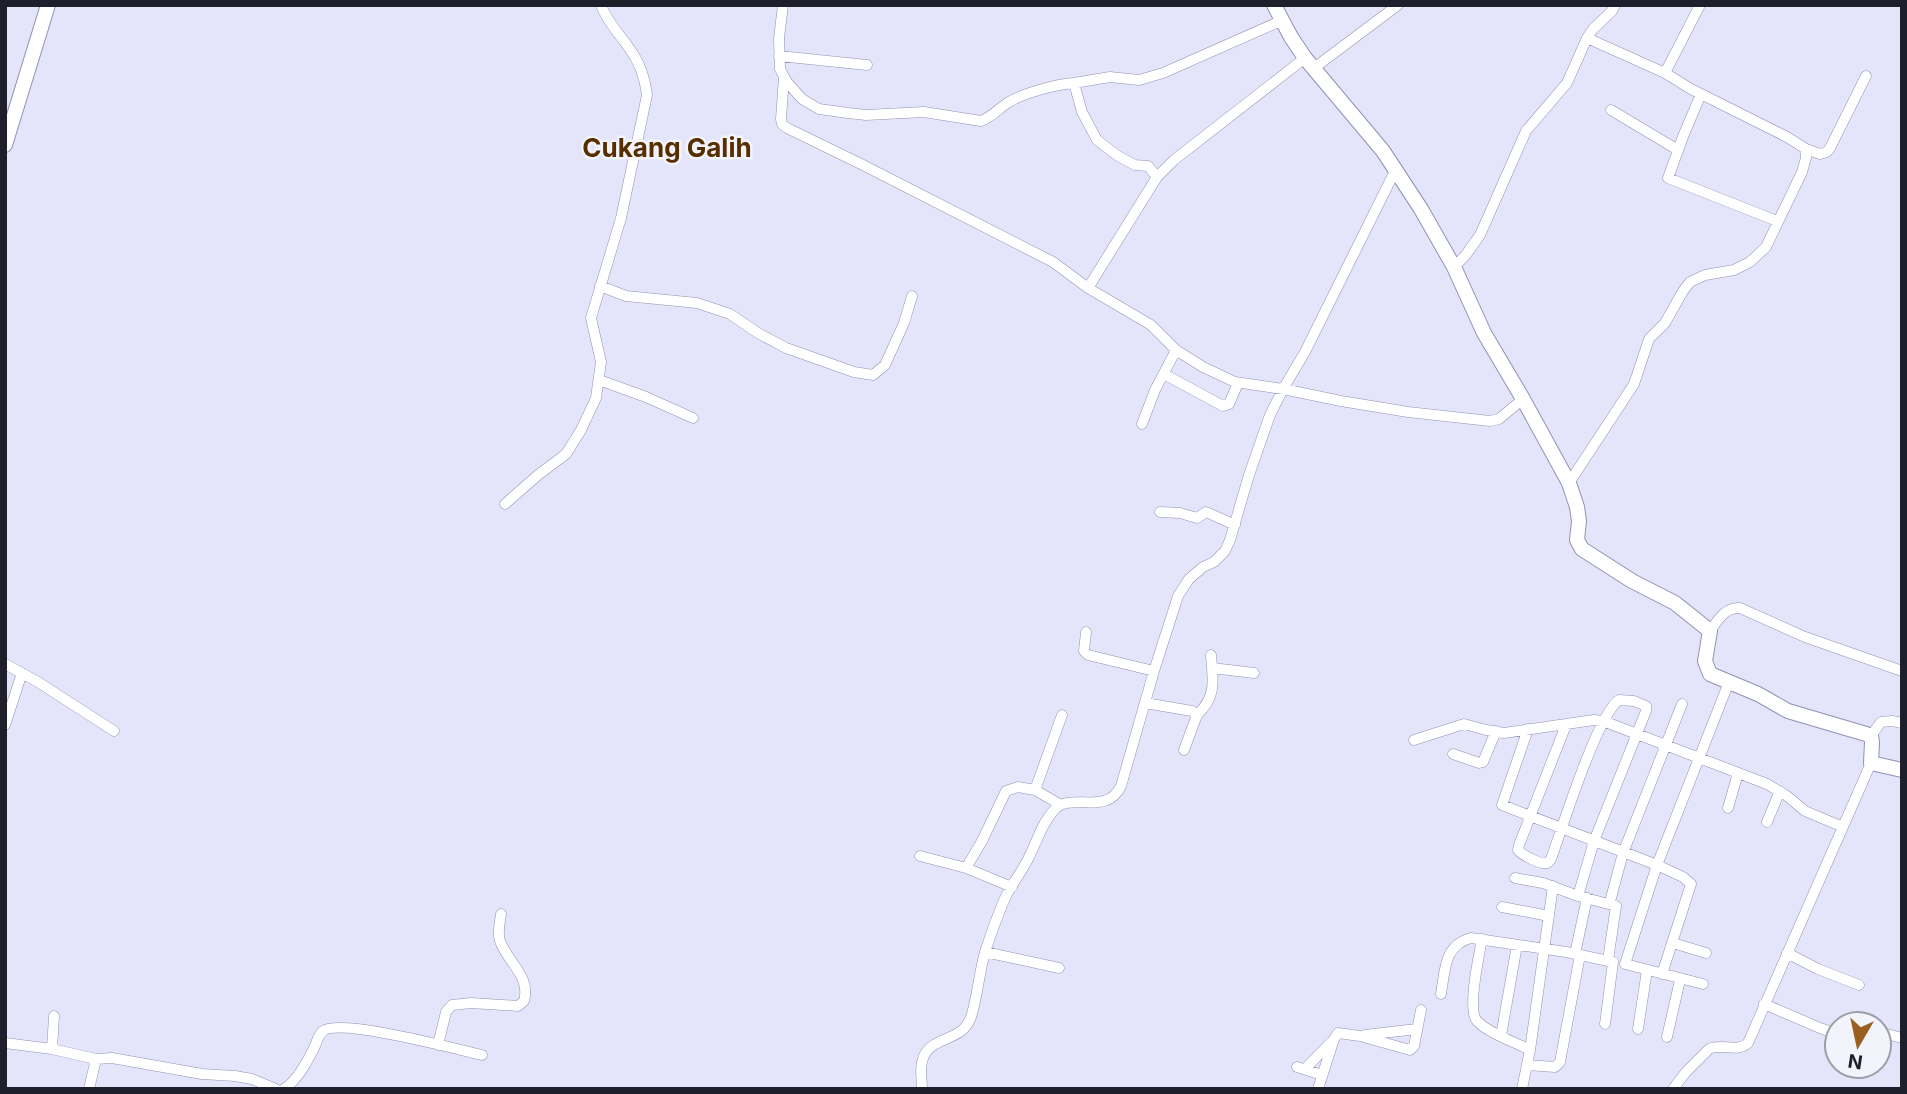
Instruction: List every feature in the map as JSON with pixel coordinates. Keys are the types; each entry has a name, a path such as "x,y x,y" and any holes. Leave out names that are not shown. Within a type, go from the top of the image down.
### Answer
{"street":[{"path":"5,145 48,5"},
{"path":"505,504 566,454 575,443 592,407 599,380 601,362 591,322 621,218 647,95 643,76 631,50 610,23 601,5"},
{"path":"783,5 780,69 802,99 819,109 866,115 924,112 981,121 1021,96 1056,85 1110,77 1147,79 1163,74 1283,20"},
{"path":"1275,5 1291,37 1310,63 1396,169 1454,267 1484,333 1569,483 1577,507 1577,540 1582,549 1632,581 1675,603 1710,631"},
{"path":"1088,288 1138,205 1157,177 1174,160 1310,63 1398,5"},
{"path":"1454,267 1465,257 1479,234 1526,131 1567,83 1587,38 1615,5"},
{"path":"1665,73 1700,5"},
{"path":"1587,38 1665,73 1820,154 1830,148 1866,76"},
{"path":"779,56 867,65"},
{"path":"784,77 781,119 787,128 1053,262 1088,288 1151,326 1176,350 1203,367 1238,383 1408,412 1490,421 1499,419 1523,399"},
{"path":"1074,83 1082,112 1097,140 1135,165 1148,166 1157,177"},
{"path":"1701,94 1669,180 1777,221"},
{"path":"1611,110 1678,150"},
{"path":"1569,483 1633,384 1649,339 1665,323 1683,291 1695,278 1734,270 1750,262 1766,247 1801,172 1806,149"},
{"path":"922,1089 922,1061 927,1050 966,1028 971,1017 985,952 997,918 1045,823 1061,805 1096,803 1114,797 1121,786 1178,596 1196,572 1222,556 1230,540 1270,415 1305,352 1396,169"},
{"path":"600,286 626,296 697,303 730,314 786,348 854,372 873,375 885,365 904,323 912,296"},
{"path":"1142,424 1155,390 1176,350"},
{"path":"1164,374 1223,406 1229,404 1238,383"},
{"path":"599,380 693,418"},
{"path":"1160,512 1197,517 1206,512 1235,525"},
{"path":"1871,736 1788,711 1758,694 1710,674 1705,655 1710,631 1728,610 1733,607 1740,608 1805,637 1902,671"},
{"path":"1086,632 1083,646 1088,655 1154,671"},
{"path":"1184,750 1197,716 1209,702 1213,685 1211,655"},
{"path":"5,664 114,731"},
{"path":"1212,668 1254,673"},
{"path":"5,725 22,673"},
{"path":"1703,984 1625,964 1657,865 1729,682"},
{"path":"1527,1065 1555,1067 1560,1062 1594,841 1646,706 1634,701 1619,700 1609,711 1552,859 1544,863 1521,855 1518,850 1566,725"},
{"path":"1146,703 1192,711 1197,716"},
{"path":"1611,898 1623,853 1682,704"},
{"path":"1035,790 1062,715"},
{"path":"1415,740 1465,724 1504,733 1594,720 1604,721 1780,791 1805,811 1843,827"},
{"path":"1673,1089 1709,1049 1746,1046 1871,763 1871,736 1881,722 1902,723"},
{"path":"1528,729 1502,805 1657,865 1683,877 1690,884 1662,974"},
{"path":"1453,754 1483,762 1496,732"},
{"path":"1871,763 1902,770"},
{"path":"1728,808 1738,773"},
{"path":"966,867 1006,791 1018,787 1035,790 1061,805"},
{"path":"1766,822 1780,791"},
{"path":"920,856 966,867 1012,887"},
{"path":"1516,878 1584,893 1616,906 1608,960"},
{"path":"1522,1089 1553,886"},
{"path":"1502,907 1549,916"},
{"path":"439,1045 446,1012 452,1005 471,1003 517,1006 524,1001 526,987 521,972 511,962 500,940 501,914"},
{"path":"1441,994 1450,951 1461,940 1471,938 1608,960 1612,962 1605,1024"},
{"path":"1482,940 1474,985 1474,1017 1478,1022 1530,1050"},
{"path":"1672,943 1706,953"},
{"path":"1501,1035 1517,945"},
{"path":"985,952 1059,968"},
{"path":"1787,953 1818,969 1860,985"},
{"path":"1638,1029 1647,970"},
{"path":"1667,1037 1680,980"},
{"path":"1764,1004 1823,1029"},
{"path":"1322,1076 1301,1068 1338,1033 1410,1049 1414,1046 1421,1010"},
{"path":"52,1049 54,1016"},
{"path":"284,1089 296,1078 319,1035 330,1028 378,1031 482,1055"},
{"path":"1360,1036 1417,1029"},
{"path":"1318,1089 1334,1039"},
{"path":"5,1043 52,1049 96,1059 112,1058 202,1074 235,1076 252,1079 276,1089"},
{"path":"89,1089 96,1059"}],"district":[{"name":"Cukang Galih","path":"667,147"}]}
